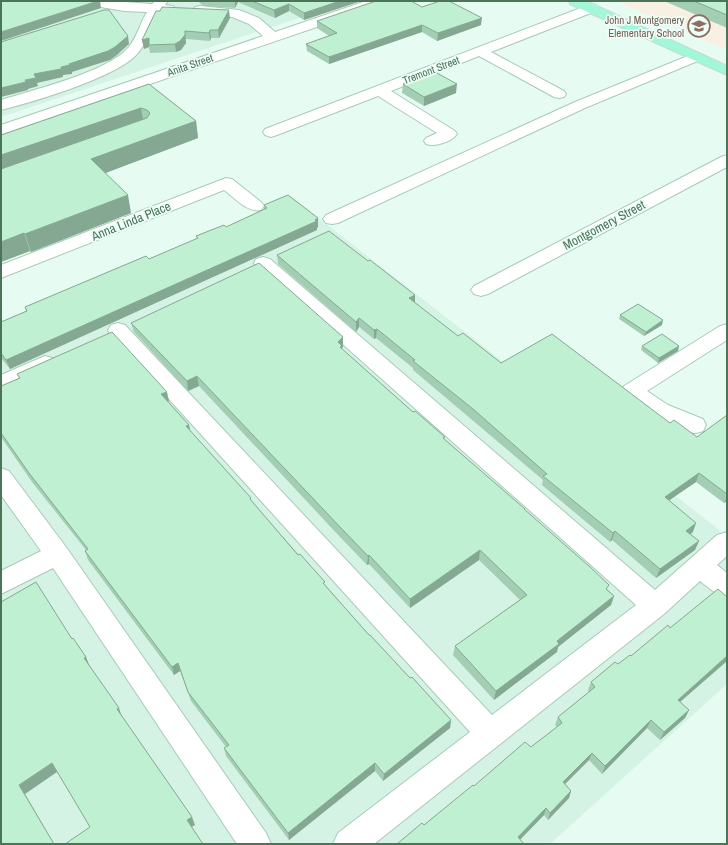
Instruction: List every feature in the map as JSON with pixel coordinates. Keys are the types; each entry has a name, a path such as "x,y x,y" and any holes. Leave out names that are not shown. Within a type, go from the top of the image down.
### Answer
{"main road":[{"path":"575,1 727,71"}],"street":[{"path":"89,1 124,7 158,5 189,10 234,13 254,21 273,37"},
{"path":"189,10 231,1"},
{"name":"Anita Street","path":"1,130 379,1"},
{"path":"1,105 95,74 122,59 133,50 158,5"},
{"path":"95,16 124,7"},
{"name":"Tremont Street","path":"271,132 591,8"},
{"path":"479,51 559,94"},
{"path":"332,219 580,105 695,56"},
{"path":"379,90 449,134 432,141"},
{"name":"Montgomery Street","path":"481,290 727,160"},
{"name":"Anna Linda Place","path":"1,272 226,183 255,206"},
{"path":"283,253 255,266 655,606"},
{"path":"118,330 490,733"},
{"path":"695,426 660,410 632,391 727,331"},
{"path":"1,384 63,355"},
{"path":"1,477 57,554 255,844"},
{"path":"349,844 655,606 726,542"},
{"path":"1,583 57,554"},
{"path":"699,566 727,586"}],"shaded area":[{"path":"1,1 350,1 1,117"},
{"name":"John J Montgomery Elementary School","path":"616,1 727,1 727,50"},
{"path":"294,199 727,536 727,684 550,844 1,844 1,326"}],"building":[{"path":"1,1 98,1 1,32"},
{"path":"252,1 340,1 304,13 289,4 274,10"},
{"path":"376,1 411,1 422,7 440,1 449,1 482,18 438,33 422,25 329,57 306,44 337,33 317,21"},
{"path":"694,1 727,1 727,15"},
{"path":"162,7 229,10 218,30 210,30 209,33 185,31 185,35 175,44 149,45 149,38 142,40 156,11 160,11"},
{"path":"104,10 109,10 128,36 115,47 108,51 61,67 61,69 34,74 36,78 25,80 26,82 1,88 1,42"},
{"path":"435,72 457,84 424,97 403,84"},
{"path":"149,84 196,121 91,159 128,195 1,242 1,169 147,118 150,113 141,108 1,155 1,135"},
{"path":"288,195 318,218 315,220 317,221 6,360 1,353 1,322 27,311 25,307 146,256 149,259 198,238 196,236 224,225 226,227 267,208 264,205"},
{"path":"329,231 368,261 370,260 415,295 409,298 458,336 463,333 501,363 552,334 670,423 674,420 697,437 727,415 727,494 699,473 665,497 696,523 686,531 699,541 660,569 615,531 613,533 543,476 547,474 473,409 413,361 415,360 377,329 374,330 359,318 356,322 277,255"},
{"path":"259,263 343,337 338,342 342,346 340,347 413,412 415,411 445,437 443,438 525,509 609,585 606,589 614,596 557,641 559,644 496,691 455,646 527,595 480,550 410,599 197,376 187,381 131,323"},
{"path":"638,304 663,320 646,332 620,315"},
{"path":"112,332 167,392 161,394 189,425 186,426 251,498 250,499 298,555 300,554 325,582 323,583 369,635 410,678 412,677 451,720 384,774 375,763 288,833 224,748 229,745 188,692 178,663 172,667 85,551 88,549 29,473 1,433 1,386 20,378 17,374"},
{"path":"662,334 679,346 659,358 642,346"},
{"path":"36,582 72,639 73,638 86,657 84,658 119,708 117,709 192,817 187,820 203,844 65,844 90,827 52,763 19,785 54,844 1,844 1,602"},
{"path":"718,589 727,597 727,656 678,700 689,710 664,732 651,720 605,766 592,753 563,782 571,791 550,813 546,808 518,837 524,844 397,844 422,823 424,825 473,785 474,786 525,742 531,747 562,723 558,717 595,687 591,682 615,662 618,664 630,655 631,656 668,625 670,628"}],"place":[{"name":"John J Montgomery Elementary School","path":"699,26"}]}
